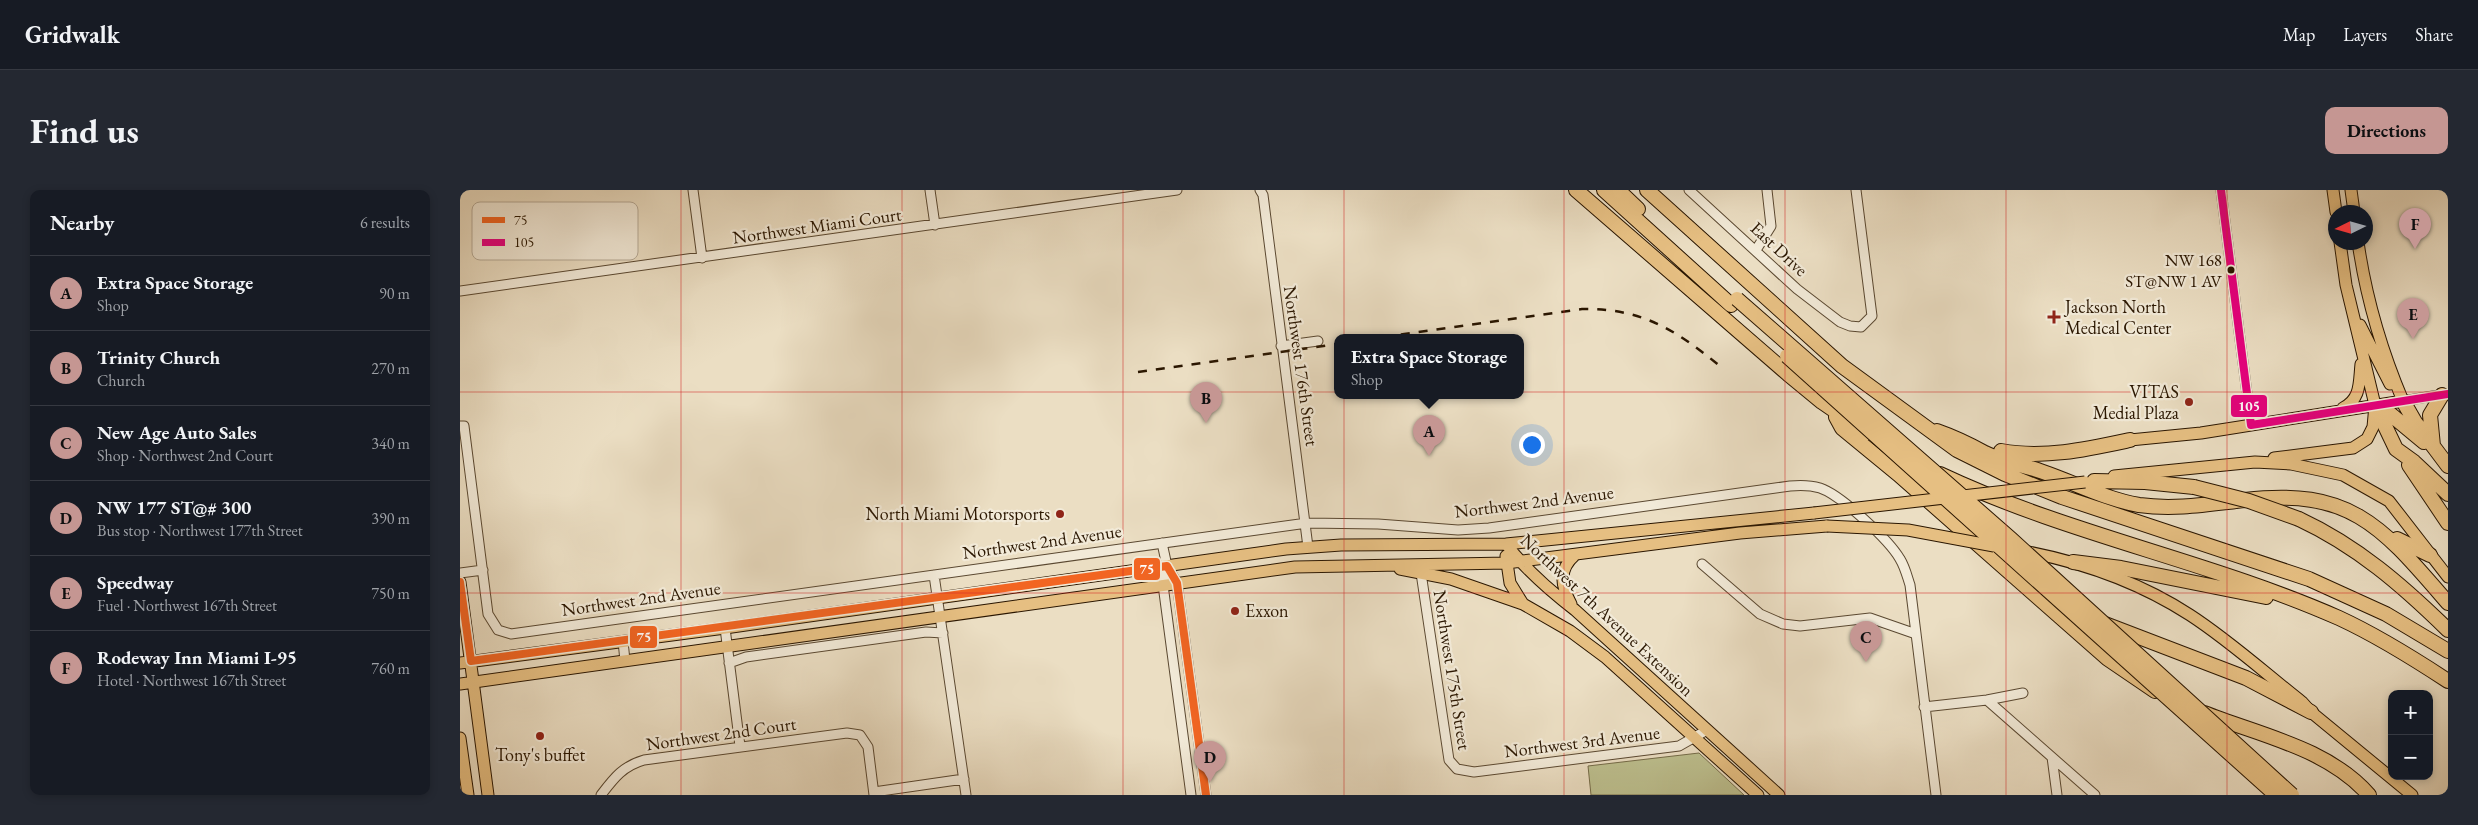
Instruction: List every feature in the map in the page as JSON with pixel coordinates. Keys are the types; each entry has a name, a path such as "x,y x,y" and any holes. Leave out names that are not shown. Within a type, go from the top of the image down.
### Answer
{"highway":[{"path":"1576,190 1735,331 1831,409 1900,454 1999,501 2065,525 2285,597 2335,616 2369,633 2448,681"},
{"path":"1604,190 2011,539 2292,795"},
{"path":"1618,190 1734,302 2276,795"},
{"path":"1647,190 1842,366 1957,450 2030,485 2093,508 2309,579 2386,614 2448,651"},
{"path":"2434,449 2430,415 2445,394"},
{"path":"2404,401 2434,449 2448,466"},
{"path":"2375,405 2389,413 2405,428 2434,449"},
{"path":"2375,405 2396,449 2413,470 2448,523"},
{"path":"1831,409 1842,428 2108,659 2149,688 2195,710 2311,753 2340,769 2369,795"},
{"path":"1922,425 1978,447 2017,453 2050,454 2130,440"},
{"path":"1978,447 1985,453 2124,502 2178,508 2275,497 2309,498 2352,512 2378,529 2430,555"},
{"path":"2396,449 2414,462 2448,494"},
{"path":"2090,481 2146,482 2194,487 2249,501 2299,519 2342,542 2375,564 2402,585 2448,630"},
{"path":"2378,529 2397,544 2448,603"},
{"path":"2073,562 2121,568 2259,597 2285,597"},
{"path":"2017,579 2096,620 2246,678 2311,712"}],"main road":[{"path":"2334,190 2335,205"},
{"path":"2351,190 2353,205"},
{"path":"2255,462 2346,450 2358,446 2370,434 2375,405 2350,304 2341,250"},
{"path":"2359,250 2375,326 2386,361 2404,401"},
{"path":"2350,304 2386,378 2404,401"},
{"path":"2338,410 2351,404 2356,398 2359,390 2362,355"},
{"path":"2130,440 2251,425 2404,401"},
{"path":"2255,462 2305,466 2343,475 2359,483 2389,501 2448,577"},
{"name":"Northwest 2nd Avenue","path":"466,662 1308,547 1506,544 1814,512 2090,481 2106,477 2255,462"},
{"path":"460,684 1295,567 1374,564 1507,563 1740,533 1828,526 1890,528 2073,562 2140,587 2189,614 2295,696 2311,712 2412,795"},
{"name":"Northwest 7th Avenue Extension","path":"1506,544 1519,562 1575,610 1779,795"},
{"name":"Northwest 7th Avenue Extension","path":"1506,544 1510,583 1523,604 1570,631 1605,657 1758,795"},
{"path":"1575,555 1565,566 1562,578 1564,592 1575,610"},
{"path":"1374,564 1451,578 1523,604"},
{"path":"460,582 466,662 474,682 488,795"},
{"path":"460,738 468,795"}],"street":[{"path":"692,190 702,258"},
{"path":"930,190 935,225"},
{"name":"Northwest Miami Court","path":"460,291 1177,190"},
{"name":"Northwest 176th Street","path":"1260,190 1263,195 1281,346 1307,523 1308,547"},
{"name":"East Drive","path":"1690,190 1797,289 1840,322 1850,326 1861,327 1872,316 1856,190"},
{"path":"1756,250 1771,226 1767,190"},
{"path":"2221,190 2251,425"},
{"path":"1281,346 1318,341"},
{"path":"2404,401 2445,394"},
{"name":"Northwest 2nd Avenue","path":"460,426 464,426 488,614 494,625 504,632 519,634 1307,523 1378,524 1458,530 1804,485 1820,488 1835,496 1862,518 1890,546 1906,570 1910,585 1916,634"},
{"path":"1162,543 1167,566 1177,583 1206,795"},
{"path":"1702,564 1760,614 1783,624 1800,626 1870,618 1916,634 1936,795"},
{"path":"1167,566 1162,585 1191,795"},
{"path":"460,573 483,570"},
{"name":"Northwest 175th Street","path":"1421,573 1449,760 1457,769"},
{"path":"934,576 966,795"},
{"path":"725,628 740,746"},
{"path":"729,663 746,657 926,632 943,633"},
{"path":"623,641 625,661"},
{"path":"1924,707 1987,700 2023,693"},
{"path":"1987,700 2095,795"},
{"name":"Northwest 3rd Avenue","path":"1457,769 1474,772 1679,746 1707,730"},
{"name":"Northwest 2nd Court","path":"601,795 621,770 630,764 740,746 846,733 860,735 868,748 874,794"},
{"path":"2052,757 2057,795"},
{"path":"874,794 964,778"}],"green space":[{"path":"1699,753 1744,795 1591,795 1588,766"}],"railway":[{"path":"1404,334 1582,309 1623,312 1640,317 1673,332 1721,367"},
{"path":"1138,372 1334,345"}],"transit line":[{"name":"105","path":"2221,190 2251,425 2448,394"},
{"name":"75","path":"460,582 471,661 1167,566 1177,583 1206,795"}],"place":[{"name":"Rodeway Inn Miami I-95","path":"2415,249"},
{"name":"NW 168 ST@NW 1 AV","path":"2231,270"},
{"name":"Jackson North Medical Center","path":"2054,317"},
{"name":"Speedway","path":"2413,339"},
{"name":"VITAS Medial Plaza","path":"2189,402"},
{"name":"Trinity Church","path":"1206,423"},
{"name":"Extra Space Storage","path":"1429,456"},
{"name":"North Miami Motorsports","path":"1060,514"},
{"name":"Exxon","path":"1235,611"},
{"name":"New Age Auto Sales","path":"1866,662"},
{"name":"Tony's buffet","path":"540,736"},
{"name":"NW 177 ST@# 300","path":"1210,782"}]}
